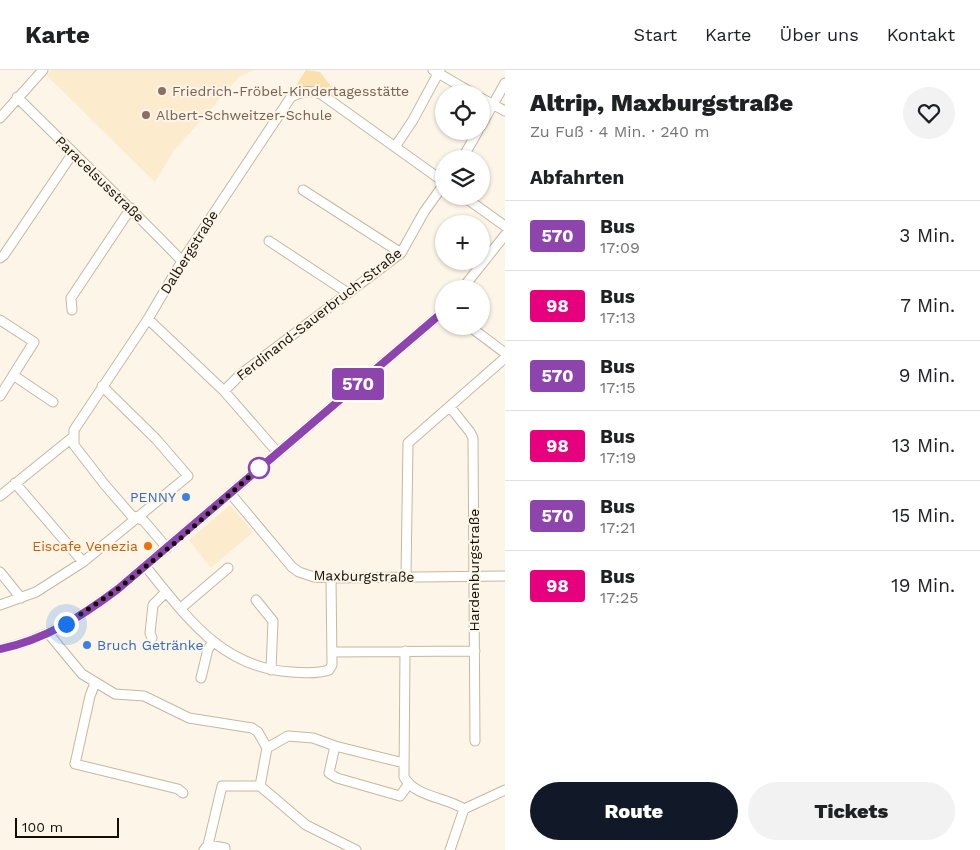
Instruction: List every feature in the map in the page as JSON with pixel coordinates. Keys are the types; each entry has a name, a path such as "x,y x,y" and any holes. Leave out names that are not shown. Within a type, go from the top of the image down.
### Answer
{"street":[{"path":"0,118 44,70"},
{"path":"395,147 413,120 437,71 460,85"},
{"path":"490,111 505,83"},
{"name":"Dalbergstraße","path":"73,437 78,422 148,319 182,261 292,97 303,91 321,94 435,176"},
{"name":"Paracelsusstraße","path":"18,97 182,261"},
{"path":"490,102 505,111"},
{"path":"0,258 4,255 73,153"},
{"path":"303,190 401,253"},
{"name":"Ferdinand-Sauerbruch-Straße","path":"224,392 240,374 401,253 435,196"},
{"path":"476,205 505,226"},
{"path":"72,310 71,298 131,208"},
{"path":"469,280 505,235"},
{"path":"269,241 348,293"},
{"path":"148,319 224,392 278,453"},
{"path":"0,649 48,633 100,602 146,567 435,319"},
{"path":"0,396 34,342 1,323"},
{"path":"481,335 505,354"},
{"path":"406,577 408,443 505,358"},
{"path":"13,375 53,402"},
{"path":"0,605 36,592 83,562 188,476 156,438 102,386"},
{"name":"Hardenburgstraße","path":"450,407 473,438 475,741"},
{"path":"0,496 73,437"},
{"path":"73,437 74,445 105,485 131,515 144,521 168,548"},
{"path":"15,483 83,562"},
{"name":"Maxburgstraße","path":"230,493 292,567 307,575 331,578 505,576"},
{"path":"146,567 166,592 213,642 229,654 271,670 297,672 326,671 332,665 331,578"},
{"path":"181,608 228,568"},
{"path":"0,572 21,598"},
{"path":"152,638 150,633 153,605 166,592"},
{"path":"256,600 273,621 271,670"},
{"path":"48,633 82,674 116,694 144,696 189,718 252,728 258,732 267,748 260,786"},
{"path":"200,678 208,649 213,642"},
{"path":"404,651 404,777 408,785 464,809"},
{"path":"332,652 475,651"},
{"path":"95,683 90,696 75,764 178,789 184,793"},
{"path":"267,748 288,736 313,738 335,746 404,762"},
{"path":"335,746 329,773 337,778 400,796 408,785"},
{"path":"227,849 206,847 222,786 260,786 306,825 356,850"},
{"path":"450,850 464,809 505,790"}],"shaded area":[{"name":"Albert-Schweitzer-Schule","path":"51,70 254,70 239,77 173,152 155,182 46,75"},
{"path":"306,70 320,72 337,94 334,98 314,88 293,90"},
{"path":"230,505 253,532 211,568 189,540"}],"bus line":[{"name":"570","path":"0,649 28,641 54,630 81,615 118,589 182,537 245,479 435,319"}],"place":[{"name":"Friedrich-Fröbel-Kindertagesstätte","path":"162,91"},
{"name":"Albert-Schweitzer-Schule","path":"146,115"},
{"name":"PENNY","path":"186,497"},
{"name":"Eiscafe Venezia","path":"148,546"},
{"name":"Bruch Getränke","path":"87,645"}],"route":[{"path":"66,624 118,589 182,537 259,468"}]}
